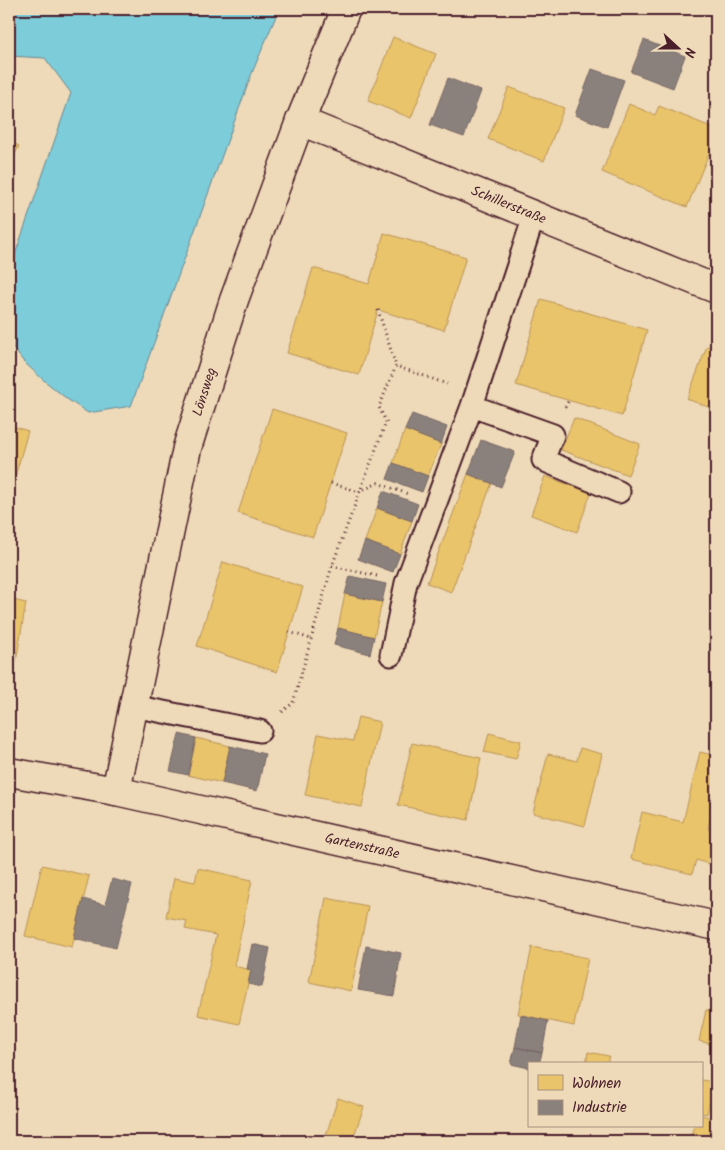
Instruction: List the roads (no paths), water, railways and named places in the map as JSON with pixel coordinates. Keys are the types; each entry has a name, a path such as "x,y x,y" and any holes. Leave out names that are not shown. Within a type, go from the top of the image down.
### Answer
{"street":[{"name":"Lönsweg","path":"116,791 187,448 234,300 300,121 346,9"},
{"name":"Schillerstraße","path":"300,121 716,289"},
{"name":"Gartenstraße","path":"9,772 116,791 716,926"}],"lane":[{"path":"391,655 406,582 474,400 534,216"},
{"path":"474,400 553,435 543,460 619,492"},
{"path":"133,706 260,731"}],"water":[{"path":"9,9 279,9 252,73 131,406 88,413 40,377 23,361 9,342 9,272 71,93 45,58 9,56"}]}
